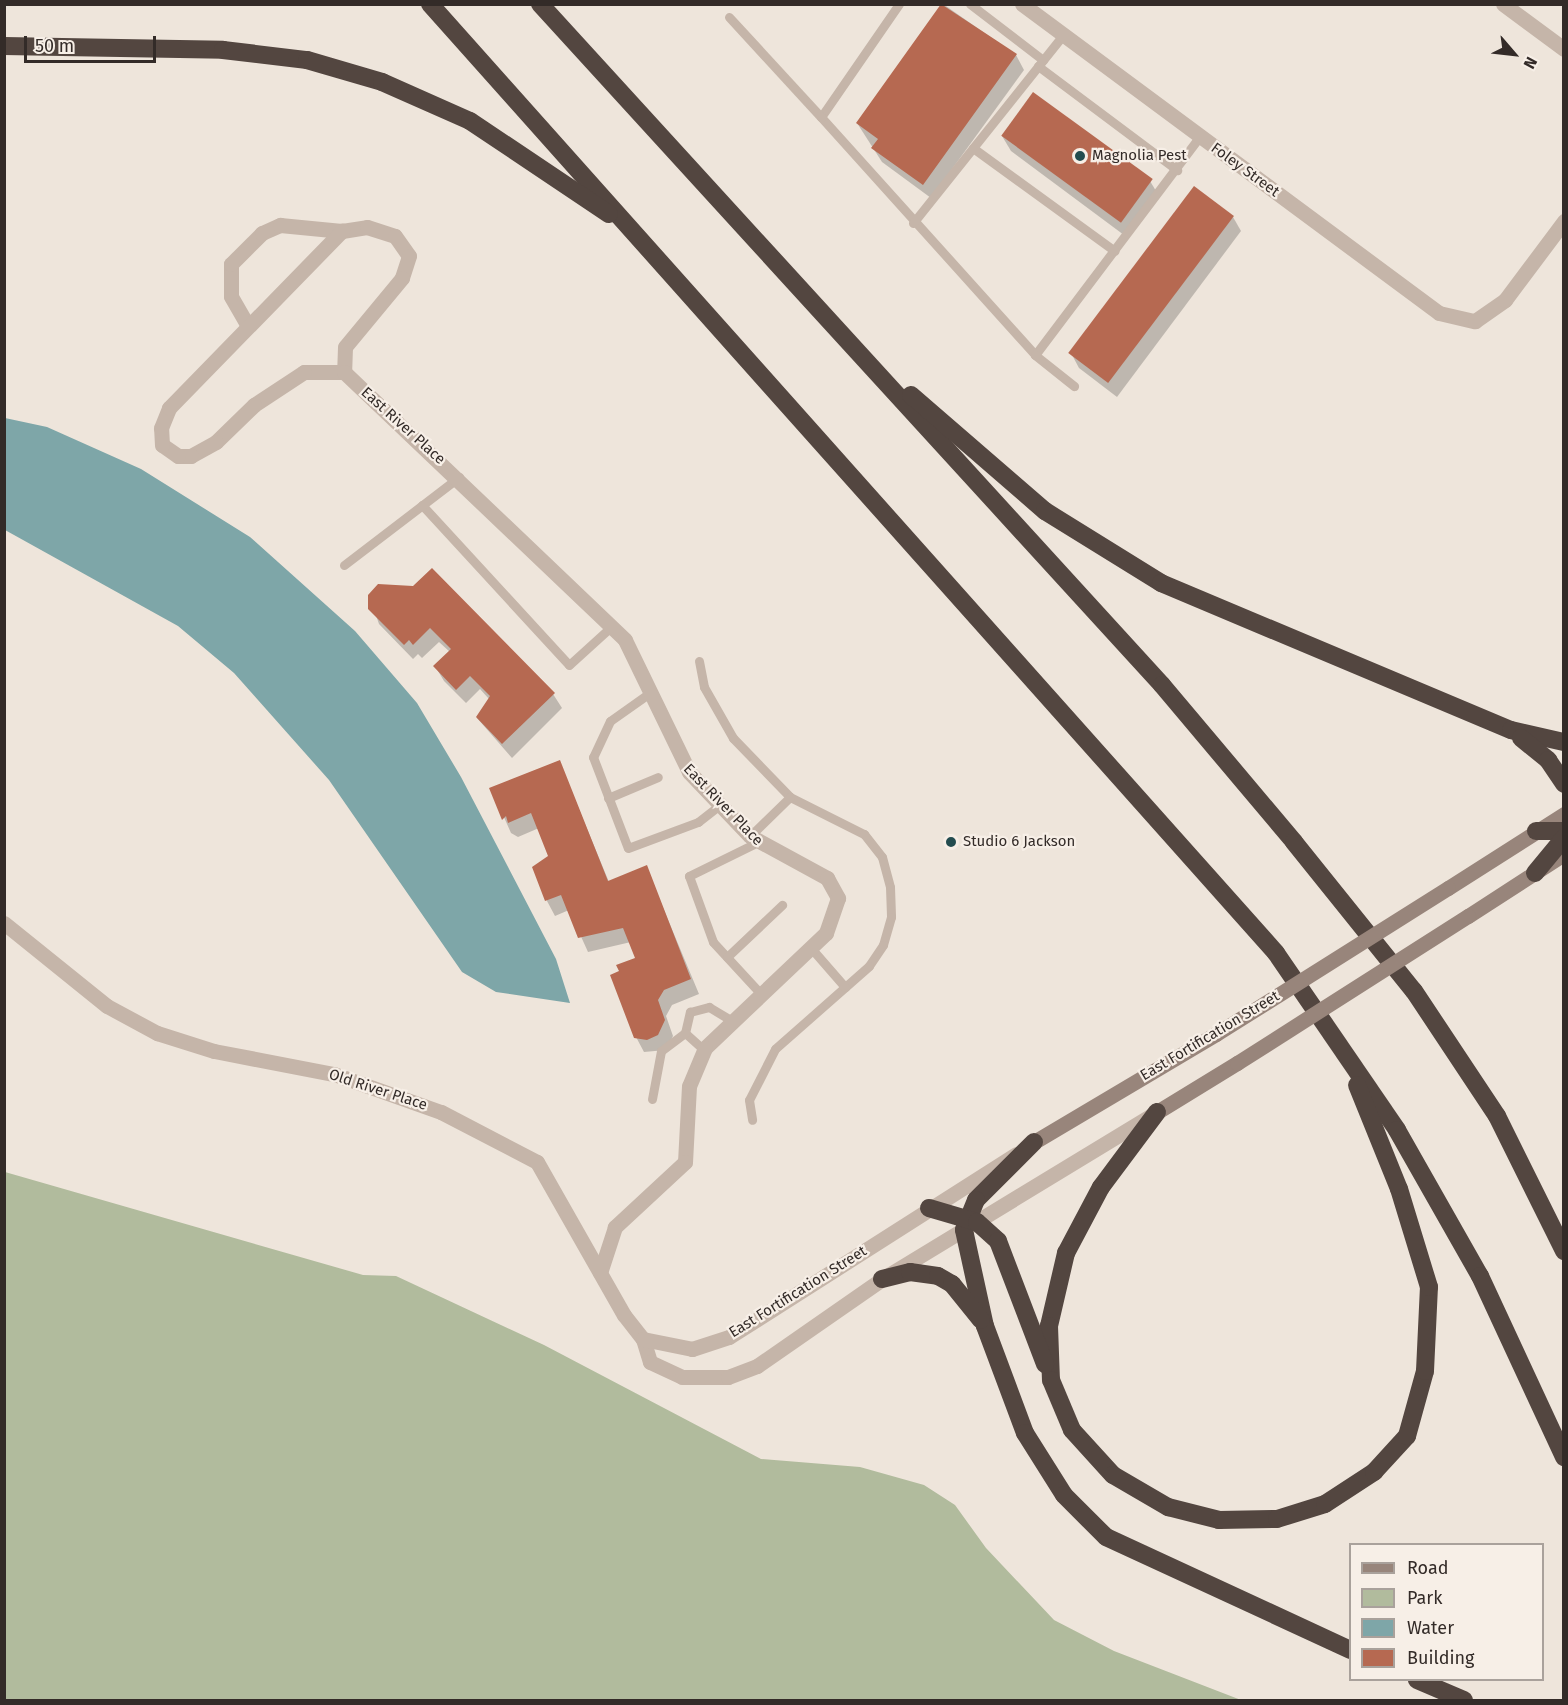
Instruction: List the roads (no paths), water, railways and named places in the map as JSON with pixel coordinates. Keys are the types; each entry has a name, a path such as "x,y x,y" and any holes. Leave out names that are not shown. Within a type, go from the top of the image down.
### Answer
{"highway":[{"path":"430,4 1164,821 1276,953 1397,1130 1480,1276 1563,1457"},
{"path":"540,4 1162,685 1414,991 1497,1116 1563,1251"},
{"path":"4,46 223,50 307,60 371,78 470,122 631,228"},
{"path":"840,333 1045,511 1105,551 1210,607 1511,730 1563,742"},
{"path":"1511,730 1548,760 1563,784"},
{"path":"1536,831 1563,831"},
{"path":"1535,873 1563,838"},
{"path":"929,1208 969,1223 998,1241 1011,1265 1051,1380 1072,1430 1113,1475 1168,1507 1219,1520 1277,1519 1325,1504 1374,1472 1407,1436 1425,1371 1429,1287 1399,1189 1342,1050"},
{"path":"1051,1380 1048,1326 1065,1253 1101,1187 1157,1112"},
{"path":"1034,1142 969,1223 986,1326 1025,1433 1064,1495 1106,1537 1349,1650"},
{"path":"882,1279 910,1272 938,1276 952,1284 986,1326"},
{"path":"1419,1681 1464,1701"}],"street":[{"name":"Foley Street","path":"1022,4 1439,313 1476,321 1505,300 1563,221"},
{"path":"1503,4 1563,49"},
{"path":"248,326 231,296 231,264 262,233 280,225 342,231 367,227 395,236 409,256 402,278 345,347 344,372 304,372 254,405 216,442 191,456 178,456 162,446 161,428 169,408 342,231"},
{"name":"East River Place","path":"344,372 459,477 612,626 633,651 679,759 720,805 754,839 834,886 833,924 811,948 731,1020 704,1050 689,1086 685,1162 615,1227 600,1273"},
{"name":"East Fortification Street","path":"643,1339 692,1349 729,1337 1034,1142 1216,1034 1563,814"},
{"path":"643,1339 650,1362 659,1368 702,1380 728,1377 757,1366 882,1279 969,1223 1238,1063 1563,854"},
{"name":"Old River Place","path":"4,923 106,1006 157,1033 214,1051 334,1074 441,1112 537,1162 600,1273 643,1339"}],"lane":[{"path":"821,117 899,4"},
{"path":"970,4 1177,170"},
{"path":"729,17 821,117 913,223 1035,355 1074,386"},
{"path":"913,223 1063,35"},
{"path":"1035,355 1177,170 1200,136"},
{"path":"973,148 1115,251"},
{"path":"344,565 459,477"},
{"path":"422,505 569,665 612,626"},
{"path":"699,661 716,715 789,797 864,834 882,857 891,917 883,945 845,987 775,1049 749,1100 752,1120"},
{"path":"651,693 610,721 597,742 592,757 628,848 698,822 720,805"},
{"path":"608,798 658,777"},
{"path":"760,993 713,942 689,876 754,839 789,797"},
{"path":"727,957 782,905"},
{"path":"811,948 845,987"},
{"path":"704,1050 685,1033 684,1020 697,1006 709,1007 731,1020"},
{"path":"652,1099 661,1051 685,1033"}],"water":[{"path":"5,418 47,427 141,469 250,537 355,631 417,703 461,777 556,959 570,1003 496,992 462,972 329,780 234,673 178,626 5,530"}],"place":[{"name":"Magnolia Pest","path":"1080,156"},
{"name":"Studio 6 Jackson","path":"951,842"}]}
